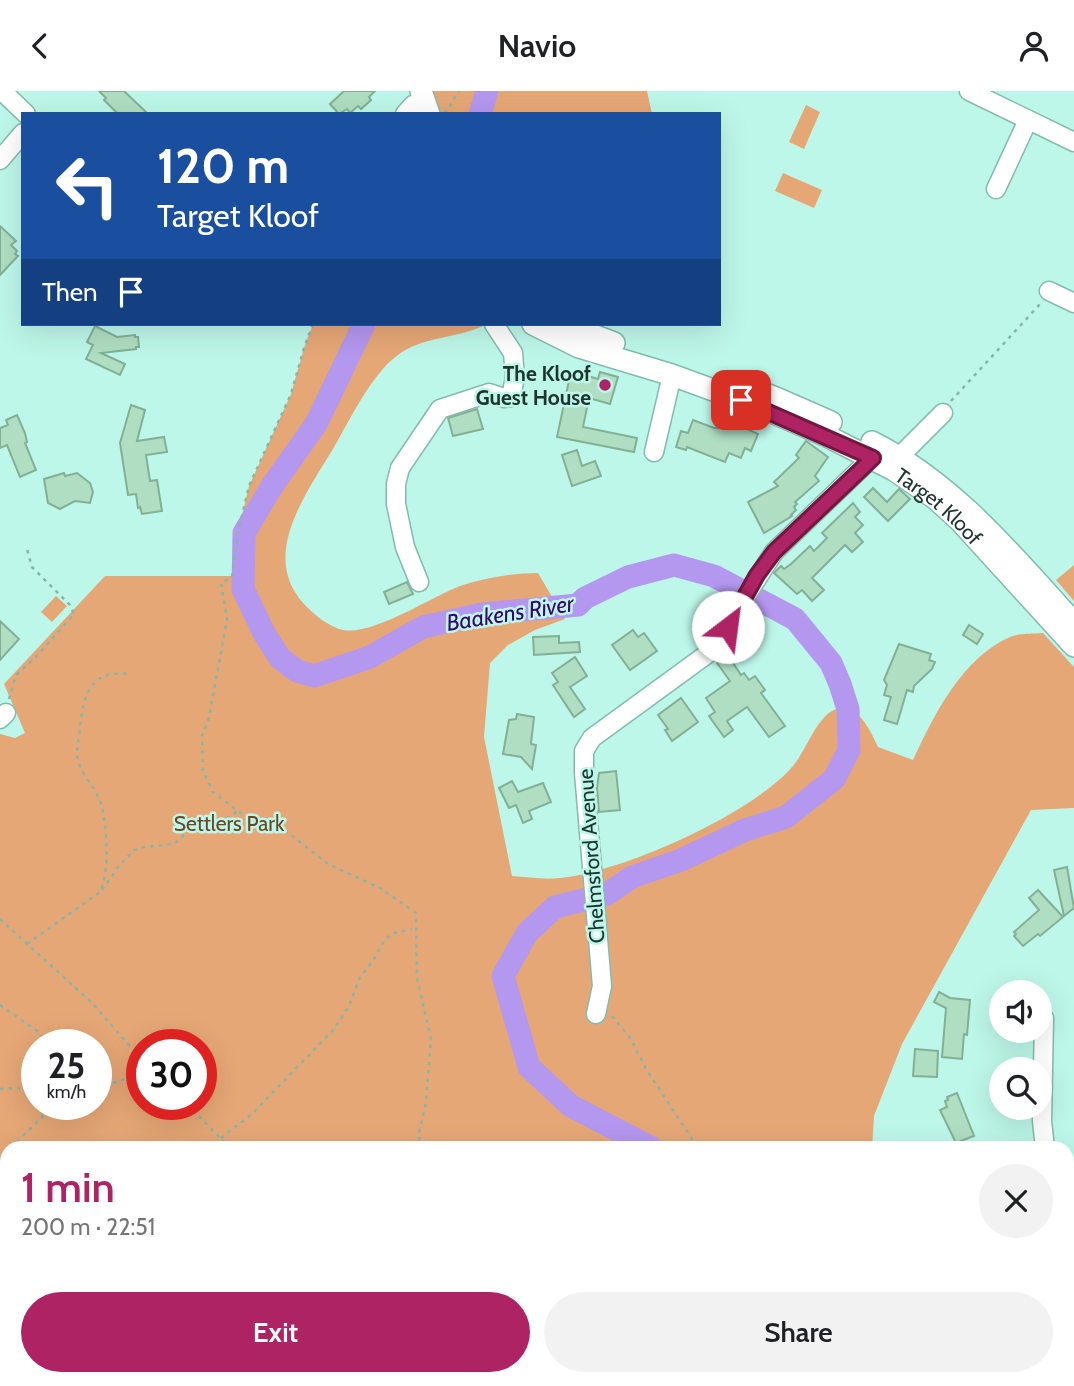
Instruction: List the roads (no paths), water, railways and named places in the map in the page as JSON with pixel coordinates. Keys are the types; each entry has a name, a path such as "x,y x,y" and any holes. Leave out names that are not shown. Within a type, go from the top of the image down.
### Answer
{"main road":[{"name":"Target Kloof","path":"537,326 579,347 672,375 885,454"},
{"name":"Target Kloof","path":"568,326 592,337 666,359 776,398 885,454 964,505 1074,646"},
{"name":"Target Kloof","path":"1027,583 1074,624"}],"street":[{"path":"2,91 24,112"},
{"path":"974,92 1074,142"},
{"path":"996,189 1028,120"},
{"path":"0,160 21,135"},
{"path":"1053,293 1074,303"},
{"path":"419,582 405,547 398,513 398,475 440,409 489,393 504,398 511,397 515,377 513,353 495,326"},
{"path":"654,452 672,375"},
{"name":"Chelmsford Avenue","path":"604,1015 583,766 587,743 710,652 757,575 785,540 885,454 943,413"},
{"path":"1044,1043 1044,1141"}],"waterway":[{"name":"Baakens River","path":"481,112 487,91"},
{"name":"Baakens River","path":"363,326 316,424 272,486 244,533 243,589 264,633 280,658 297,671 314,676 370,657 423,627 482,614 578,605 585,598 628,577 674,565 714,576 795,619 831,663 840,684 848,709 849,750 834,779 786,817 745,830 681,860 632,877 607,894 555,907 527,933 503,976 529,1067 571,1106 638,1141"}],"place":[{"name":"The Kloof Guest House","path":"605,385"}],"park label":[{"name":"Settlers Park","path":"229,823"}]}
